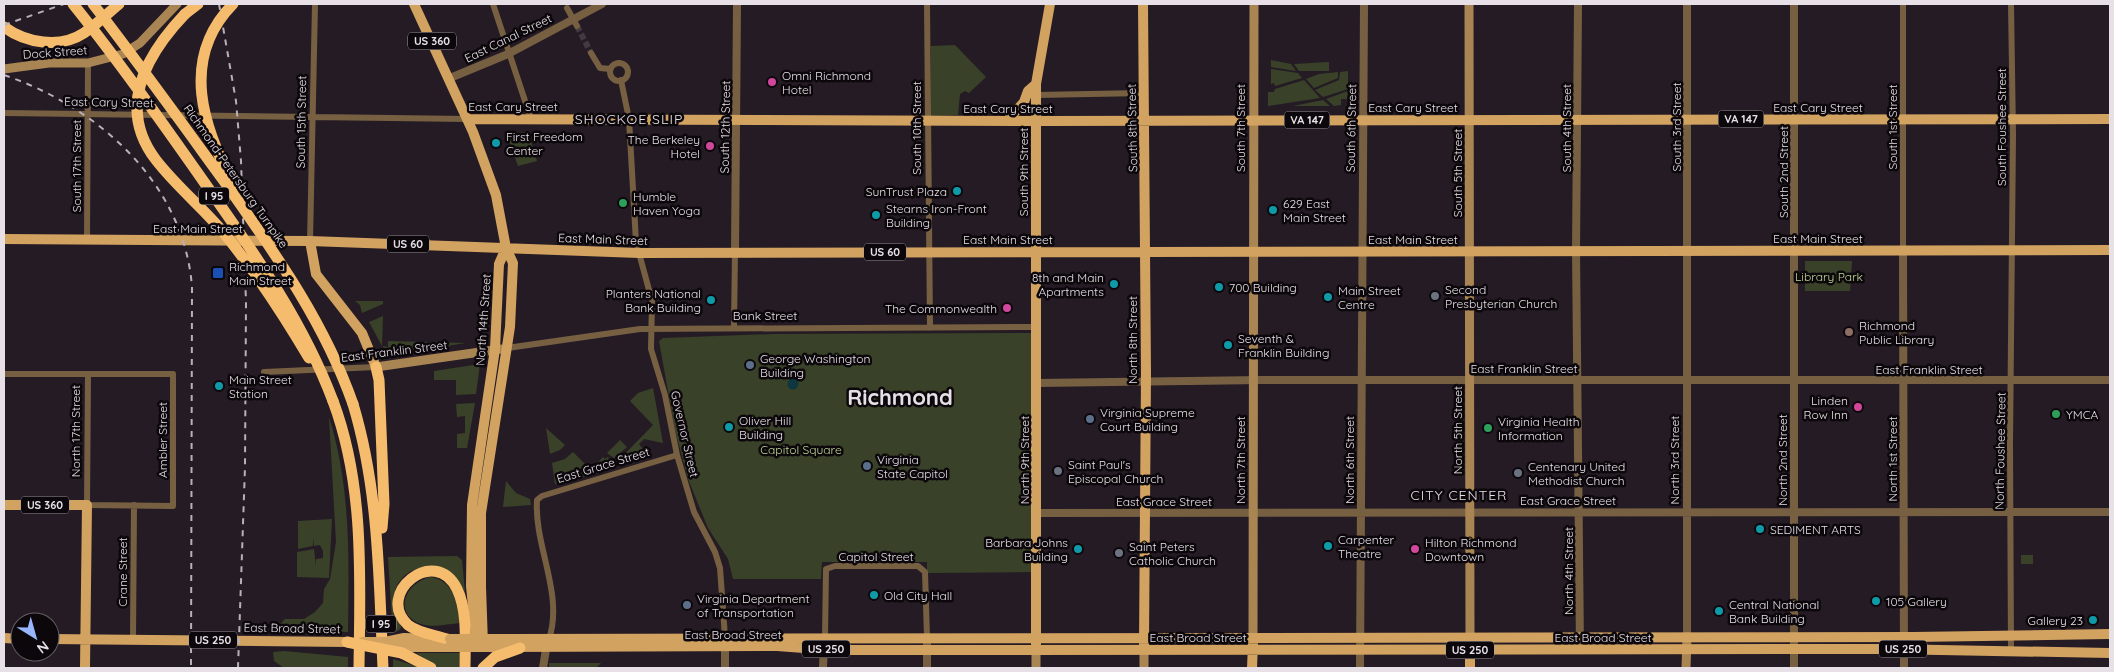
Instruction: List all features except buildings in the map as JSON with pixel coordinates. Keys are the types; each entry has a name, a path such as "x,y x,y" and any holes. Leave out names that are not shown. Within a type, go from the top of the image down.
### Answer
{"highway":[{"name":"I 95","path":"74,4 158,116 282,295 312,348 335,405 349,456 357,509 360,565 359,668"},
{"name":"Richmond-Petersburg Turnpike","path":"93,4 259,231 308,304 337,360 353,404 368,458 379,555 383,668"},
{"path":"4,28 33,41 61,42 85,33 119,4"},
{"path":"198,4 164,38 145,67 140,82 138,110 143,137 156,161 223,233 261,282 293,330 335,405"},
{"path":"233,4 213,28 206,40 202,58 202,93 211,134 259,231"},
{"path":"376,367 379,380 384,504 379,555"},
{"path":"449,641 415,629 402,617 399,603 401,590 408,580 419,573 431,571 442,574 457,590 463,616 465,668"},
{"path":"344,642 403,646 431,668"},
{"path":"483,668 495,657 520,648"}],"main road":[{"name":"Dock Street","path":"4,68 49,63 88,63 131,50 177,4"},
{"name":"US 360","path":"414,4 468,119"},
{"name":"South 9th Street","path":"1036,252 1036,84 1050,4"},
{"name":"South 8th Street","path":"1143,4 1145,252"},
{"name":"South 7th Street","path":"1252,252 1254,4"},
{"name":"South 5th Street","path":"1469,252 1470,4"},
{"path":"1007,121 1024,102 1028,91 1036,84"},
{"name":"East Cary Street","path":"468,119 927,121 1469,119 2013,120"},
{"path":"468,119 496,195 506,248"},
{"name":"VA 147","path":"2013,120 2110,119"},
{"name":"East Main Street","path":"4,239 310,241 639,253 735,251 1469,252 2110,250"},
{"path":"310,241 316,274 362,333 376,367"},
{"name":"North 14th Street","path":"477,643 481,513 512,305 513,263 506,248"},
{"name":"North 14th Street","path":"477,643 471,586 472,505 495,349 500,264 506,248"},
{"name":"North 9th Street","path":"1036,252 1036,668"},
{"name":"North 8th Street","path":"1144,668 1145,252"},
{"name":"North 7th Street","path":"1252,252 1252,668"},
{"name":"North 5th Street","path":"1469,252 1470,668"},
{"name":"Bank Street","path":"495,349 507,348"},
{"name":"East Franklin Street","path":"376,367 495,349"},
{"name":"US 360","path":"4,505 87,505"},
{"name":"North 17th Street","path":"85,639 87,505"},
{"name":"US 250","path":"2011,636 2110,634"},
{"name":"North 3rd Street","path":"1686,668 1687,636"},
{"name":"East Broad Street","path":"477,643 725,642 825,637 2011,636"},
{"name":"East Broad Street","path":"60,639 385,642 403,646 449,641 520,648 546,644"},
{"name":"US 360","path":"85,639 85,668"},
{"name":"East Broad Street","path":"725,642 823,649 927,650 1904,650 2011,652"},
{"name":"US 250","path":"2011,652 2110,653"}],"street":[{"name":"South 15th Street","path":"310,241 315,4"},
{"path":"493,4 531,119"},
{"name":"East Canal Street","path":"450,78 508,54 602,4"},
{"name":"South 12th Street","path":"735,251 737,4"},
{"name":"South 10th Street","path":"927,4 930,328"},
{"name":"South 6th Street","path":"1361,252 1364,4"},
{"name":"South 4th Street","path":"1576,251 1578,4"},
{"name":"South 3rd Street","path":"1686,251 1687,4"},
{"name":"South 2nd Street","path":"1793,251 1794,4"},
{"name":"South 1st Street","path":"1904,4 1904,251"},
{"name":"South Foushee Street","path":"2011,4 2013,120 2012,250"},
{"path":"566,6 577,26"},
{"path":"592,52 600,68 610,69 617,63 625,66 627,74 621,80"},
{"name":"South 17th Street","path":"87,240 88,63"},
{"path":"610,69 613,79 621,80"},
{"path":"621,80 629,119"},
{"path":"1036,95 1144,93"},
{"name":"East Cary Street","path":"4,113 468,119"},
{"name":"Governor Street","path":"629,119 636,242 652,298 651,348 665,395 677,455 696,519 718,559 725,642"},
{"name":"North Foushee Street","path":"2011,652 2012,250"},
{"path":"734,327 735,251"},
{"name":"North 4th Street","path":"1576,251 1580,650"},
{"name":"North 3rd Street","path":"1686,251 1687,636"},
{"name":"North 2nd Street","path":"1793,251 1794,668"},
{"name":"North 1st Street","path":"1904,251 1904,668"},
{"name":"North 6th Street","path":"1360,668 1361,252"},
{"name":"Bank Street","path":"507,348 650,329 734,327 1035,328"},
{"name":"East Franklin Street","path":"264,372 376,367"},
{"path":"4,374 88,374"},
{"name":"Ambler Street","path":"88,374 173,374 172,506 134,506"},
{"name":"North 17th Street","path":"87,505 88,374"},
{"name":"East Franklin Street","path":"1036,383 1252,380 1794,380 1904,382 2110,380"},
{"name":"East Grace Street","path":"546,644 552,627 552,594 544,564 537,500 542,496 677,455"},
{"path":"87,505 134,506"},
{"name":"Crane Street","path":"133,639 134,506"},
{"name":"East Grace Street","path":"1037,513 2110,512"},
{"name":"Capitol Street","path":"825,637 826,569 835,566 918,566 925,572 927,637"},
{"path":"823,668 825,637"},
{"path":"927,637 927,668"},
{"path":"725,642 725,668"},
{"path":"543,668 546,644"}],"green space":[{"path":"955,45 986,77 969,93 965,91 960,94 958,115 931,116 931,46"},
{"path":"1271,60 1291,64 1296,71 1271,67"},
{"path":"1329,62 1329,71 1299,71 1294,64"},
{"path":"1271,69 1298,73 1302,78 1275,86 1274,83 1271,84"},
{"path":"1348,71 1348,89 1323,97 1315,90 1339,80 1340,72"},
{"path":"1338,72 1338,78 1314,88 1306,79 1319,74"},
{"path":"1304,80 1320,98 1268,106 1268,92 1274,92 1275,89"},
{"path":"1348,91 1347,99 1341,99 1341,105 1334,106 1326,99"},
{"path":"1323,100 1330,106 1293,106"},
{"path":"528,132 537,161 518,166 506,133"},
{"name":"Library Park","path":"1805,261 1852,261 1850,291 1805,291"},
{"path":"355,301 383,301 383,304 362,313 360,305"},
{"path":"383,316 382,346 369,322"},
{"name":"Capitol Square","path":"1031,333 1031,572 927,573 927,562 822,562 821,579 733,579 728,559 708,528 688,479 675,430 659,341 663,338 774,334"},
{"path":"388,341 466,343 390,355 382,346 388,347"},
{"path":"480,364 476,394 456,395 456,380 434,380 434,371"},
{"path":"653,388 663,443 644,439 639,444 645,452 645,458 618,466 617,462 653,425 630,401 638,393"},
{"path":"475,403 467,448 457,448 457,434 465,433 465,416 457,417 456,404"},
{"path":"329,417 336,443 345,497 349,577 348,632 283,630 278,626 285,619 304,619 315,612 323,603 324,589 330,579 336,542"},
{"path":"546,428 565,445 560,450 550,454"},
{"path":"620,440 627,447 614,458 607,453"},
{"path":"573,452 591,470 603,457 605,459 608,457 610,462 604,468 591,472 591,475 555,484 552,463 565,459"},
{"path":"506,481 516,493 530,499 531,505 503,507"},
{"path":"332,519 329,578 297,577 297,552 314,549 316,566 316,559 323,558 323,551 320,545 314,546 313,537 313,546 298,549 298,521"},
{"path":"2021,555 2033,555 2033,564 2021,564"},
{"path":"457,556 462,560 466,603 460,584 453,575 436,567 418,568 410,572 397,585 394,603 401,628 398,631 391,632 389,622 392,621 388,557"},
{"path":"430,577 444,583 453,594 460,623 435,626 425,625 413,620 407,614 405,600 408,593 413,586"},
{"path":"284,651 348,657 348,668 284,668 274,661 273,652"},
{"path":"416,653 460,653 459,668 439,668"},
{"path":"393,659 422,668 393,668"},
{"path":"549,663 601,663 596,668 549,668"}],"water":[{"path":"793,378 799,384 793,390 787,384"}],"tunnel":[{"path":"577,26 591,53"}],"railway":[{"path":"4,25 64,4"},
{"path":"219,4 236,101 241,161 246,302 245,467 238,668"},
{"path":"4,75 39,89 72,107 103,129 130,154 154,183 172,214 185,249 192,287 191,668"}],"place":[{"name":"Omni Richmond Hotel","path":"772,82"},
{"name":"First Freedom Center","path":"496,143"},
{"name":"The Berkeley Hotel","path":"710,146"},
{"name":"SunTrust Plaza","path":"957,191"},
{"name":"Humble Haven Yoga","path":"623,203"},
{"name":"629 East Main Street","path":"1273,210"},
{"name":"Stearns Iron-Front Building","path":"876,215"},
{"name":"Richmond Main Street","path":"218,273"},
{"name":"8th and Main Apartments","path":"1114,284"},
{"name":"700 Building","path":"1219,287"},
{"name":"Second Presbyterian Church","path":"1435,296"},
{"name":"Main Street Centre","path":"1328,297"},
{"name":"Planters National Bank Building","path":"711,300"},
{"name":"The Commonwealth","path":"1007,308"},
{"name":"Richmond Public Library","path":"1849,332"},
{"name":"Seventh & Franklin Building","path":"1228,345"},
{"name":"George Washington Building","path":"750,365"},
{"name":"Main Street Station","path":"219,386"},
{"name":"Linden Row Inn","path":"1858,407"},
{"name":"YMCA","path":"2056,414"},
{"name":"Virginia Supreme Court Building","path":"1090,419"},
{"name":"Oliver Hill Building","path":"729,427"},
{"name":"Virginia Health Information","path":"1488,428"},
{"name":"Virginia State Capitol","path":"867,466"},
{"name":"Saint Paul's Episcopal Church","path":"1058,471"},
{"name":"Centenary United Methodist Church","path":"1518,473"},
{"name":"SEDIMENT ARTS","path":"1760,529"},
{"name":"Carpenter Theatre","path":"1328,546"},
{"name":"Barbara Johns Building","path":"1078,549"},
{"name":"Hilton Richmond Downtown","path":"1415,549"},
{"name":"Saint Peters Catholic Church","path":"1119,553"},
{"name":"Old City Hall","path":"874,595"},
{"name":"105 Gallery","path":"1876,601"},
{"name":"Virginia Department of Transportation","path":"687,605"},
{"name":"Central National Bank Building","path":"1719,611"},
{"name":"Gallery 23","path":"2093,620"}],"district":[{"name":"SHOCKOE SLIP","path":"629,119"},
{"name":"Richmond","path":"900,397"},
{"name":"CITY CENTER","path":"1459,495"}]}
